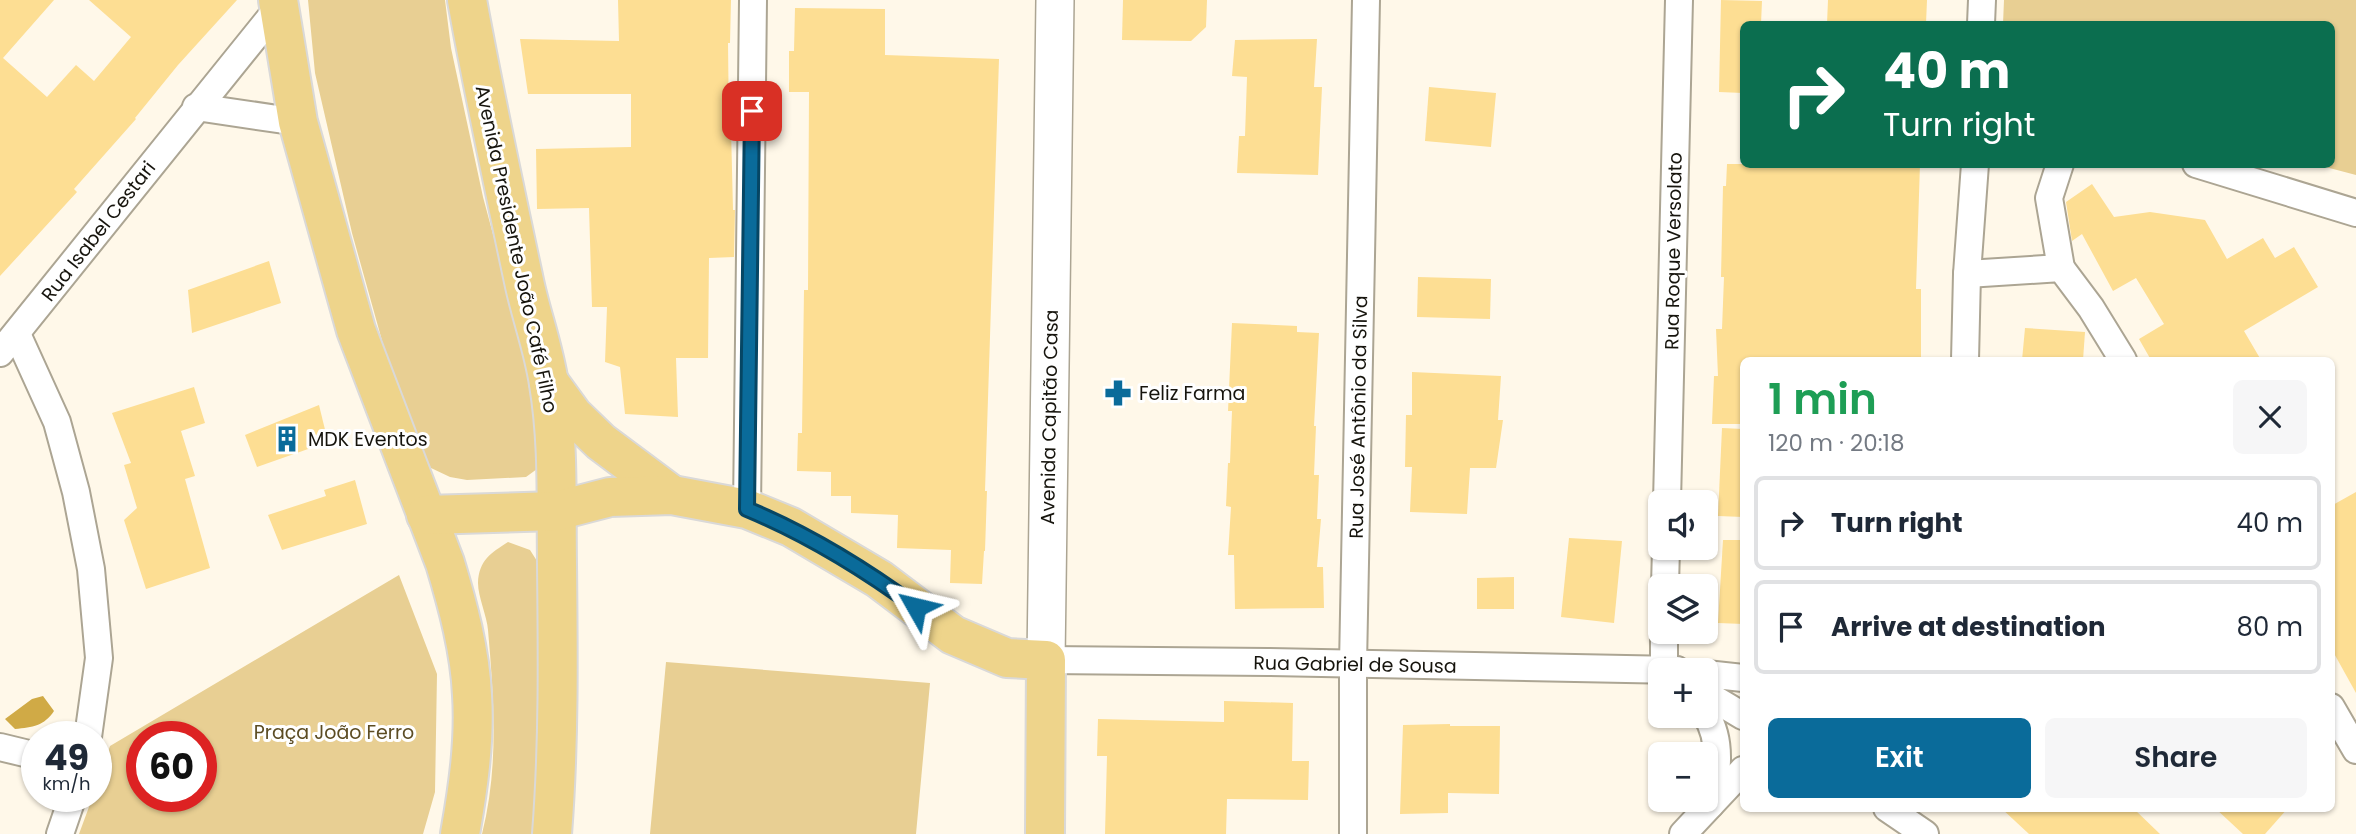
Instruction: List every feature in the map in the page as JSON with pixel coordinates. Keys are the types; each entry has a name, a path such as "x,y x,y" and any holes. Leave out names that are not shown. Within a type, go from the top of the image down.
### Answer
{"main road":[{"name":"Avenida Presidente João Café Filho","path":"467,0 491,130 549,382 558,459 558,689 556,790 552,834"},
{"name":"Avenida Capitão Casa","path":"1045,834 1055,0"},
{"path":"278,4 298,122 356,330 446,563 455,596 472,695 470,769 460,834"},
{"path":"549,382 573,415 601,442 672,495"},
{"path":"426,515 556,511 610,497 672,495 747,509 791,527 879,579 953,635 1007,658 1046,660"}],"street":[{"path":"747,509 753,0"},
{"name":"Rua José Antônio da Silva","path":"1353,834 1353,664 1366,0"},
{"name":"Rua Roque Versolato","path":"1667,490 1679,0"},
{"path":"1981,21 1982,0"},
{"name":"Rua Isabel Cestari","path":"8,344 278,4"},
{"path":"196,107 298,122"},
{"path":"1965,357 1967,274 1975,168"},
{"path":"2059,168 2049,198 2061,268 2091,307 2121,357"},
{"path":"2209,168 2356,213"},
{"path":"1967,274 2061,268"},
{"path":"8,344 57,422 76,492 91,569 99,658 90,721"},
{"name":"Rua Gabriel de Sousa","path":"1046,660 1648,670"},
{"path":"1718,675 1740,678"},
{"path":"1718,701 1740,714"},
{"path":"2335,714 2356,750"},
{"path":"0,747 21,752"},
{"path":"1718,797 1740,773"},
{"path":"60,834 68,812"},
{"path":"1683,834 1703,812"},
{"path":"1893,812 1925,834"},
{"path":"1924,812 1939,834"}],"green space":[{"path":"308,0 445,0 451,48 483,197 527,361 548,461 526,477 467,480 450,477 431,468 405,423 352,233 315,73"},
{"path":"2004,0 2356,0 2356,175 2329,168 2335,168 2335,21 2003,21"},
{"path":"508,542 530,550 544,572 536,834 482,834 491,784 494,733 488,630 478,583 483,563"},
{"name":"Praça João Ferro","path":"399,575 437,674 435,792 423,834 79,834 87,812 112,812 112,745 126,737 126,812 217,812 217,721 152,721"},
{"path":"666,662 930,683 916,834 650,834"}],"shaded area":[{"path":"43,696 54,711 44,721 21,721 21,728 15,729 5,719 32,699"}],"building":[{"path":"0,0 54,0 3,58 47,97 76,65 94,81 131,37 89,0 237,0 178,65 136,119 74,189 77,192 0,276"},
{"path":"618,0 731,0 728,43 729,129 735,210 734,257 709,258 708,358 676,358 678,417 625,414 620,367 605,362 607,307 592,307 589,208 537,209 536,149 631,147 631,94 528,94 520,39 619,41"},
{"path":"1123,0 1207,0 1206,27 1191,41 1122,40"},
{"path":"1721,0 1762,1 1761,21 1740,21 1740,93 1719,92"},
{"path":"1828,0 1927,0 1926,21 1827,21"},
{"path":"795,8 885,9 885,55 999,59 982,584 950,583 951,550 897,548 898,515 851,513 851,496 831,496 831,472 797,471 798,433 802,433 804,290 808,290 809,92 789,92 789,51 794,51"},
{"path":"1317,39 1314,87 1322,87 1318,175 1237,173 1239,136 1245,136 1247,77 1232,76 1235,40"},
{"path":"1429,87 1496,93 1491,147 1425,141"},
{"path":"1727,164 1740,164 1740,168 1920,168 1916,289 1921,289 1921,357 1740,357 1740,424 1712,424 1714,376 1718,376 1716,329 1722,329 1723,186 1726,186"},
{"path":"2092,184 2114,217 2150,212 2205,220 2227,259 2263,238 2275,258 2294,247 2318,287 2244,331 2259,357 2149,357 2139,339 2164,324 2136,278 2113,291 2082,234 2072,241 2066,202"},
{"path":"269,261 281,303 192,333 188,290"},
{"path":"1418,277 1491,279 1490,319 1417,317"},
{"path":"1232,323 1297,326 1297,332 1319,333 1314,475 1319,475 1317,519 1321,519 1317,567 1323,567 1324,608 1235,609 1234,555 1228,555 1231,507 1226,506 1232,411 1228,411"},
{"path":"2025,328 2085,332 2083,357 2022,357"},
{"path":"1412,372 1501,376 1498,420 1503,420 1496,468 1470,468 1467,514 1410,512 1412,467 1405,467 1406,415 1412,415"},
{"path":"194,387 205,423 181,431 195,476 185,479 210,568 146,589 124,520 137,508 124,465 131,463 112,413"},
{"name":"MDK Eventos","path":"319,405 328,442 257,467 245,435"},
{"path":"1722,428 1740,429 1740,517 1718,516"},
{"path":"355,480 367,524 282,550 268,515 326,496 324,490"},
{"path":"2356,492 2356,693 2335,655 2335,504"},
{"path":"1569,538 1622,541 1614,623 1561,617"},
{"path":"1723,540 1740,540 1740,624 1718,623"},
{"path":"1514,577 1514,609 1477,609 1477,578"},
{"path":"1224,701 1293,703 1292,761 1309,761 1308,800 1227,799 1226,834 1105,834 1107,756 1097,756 1098,719 1224,722"},
{"path":"1403,725 1500,726 1499,794 1448,793 1448,813 1400,814"},
{"path":"2005,812 2137,812 2160,834 2029,834"},
{"path":"2219,812 2284,812 2265,834 2243,834"}],"place":[{"name":"Feliz Farma","path":"1118,393"},
{"name":"MDK Eventos","path":"287,439"}],"route":[{"path":"752,111 747,509 791,527 879,579 916,607"}]}
